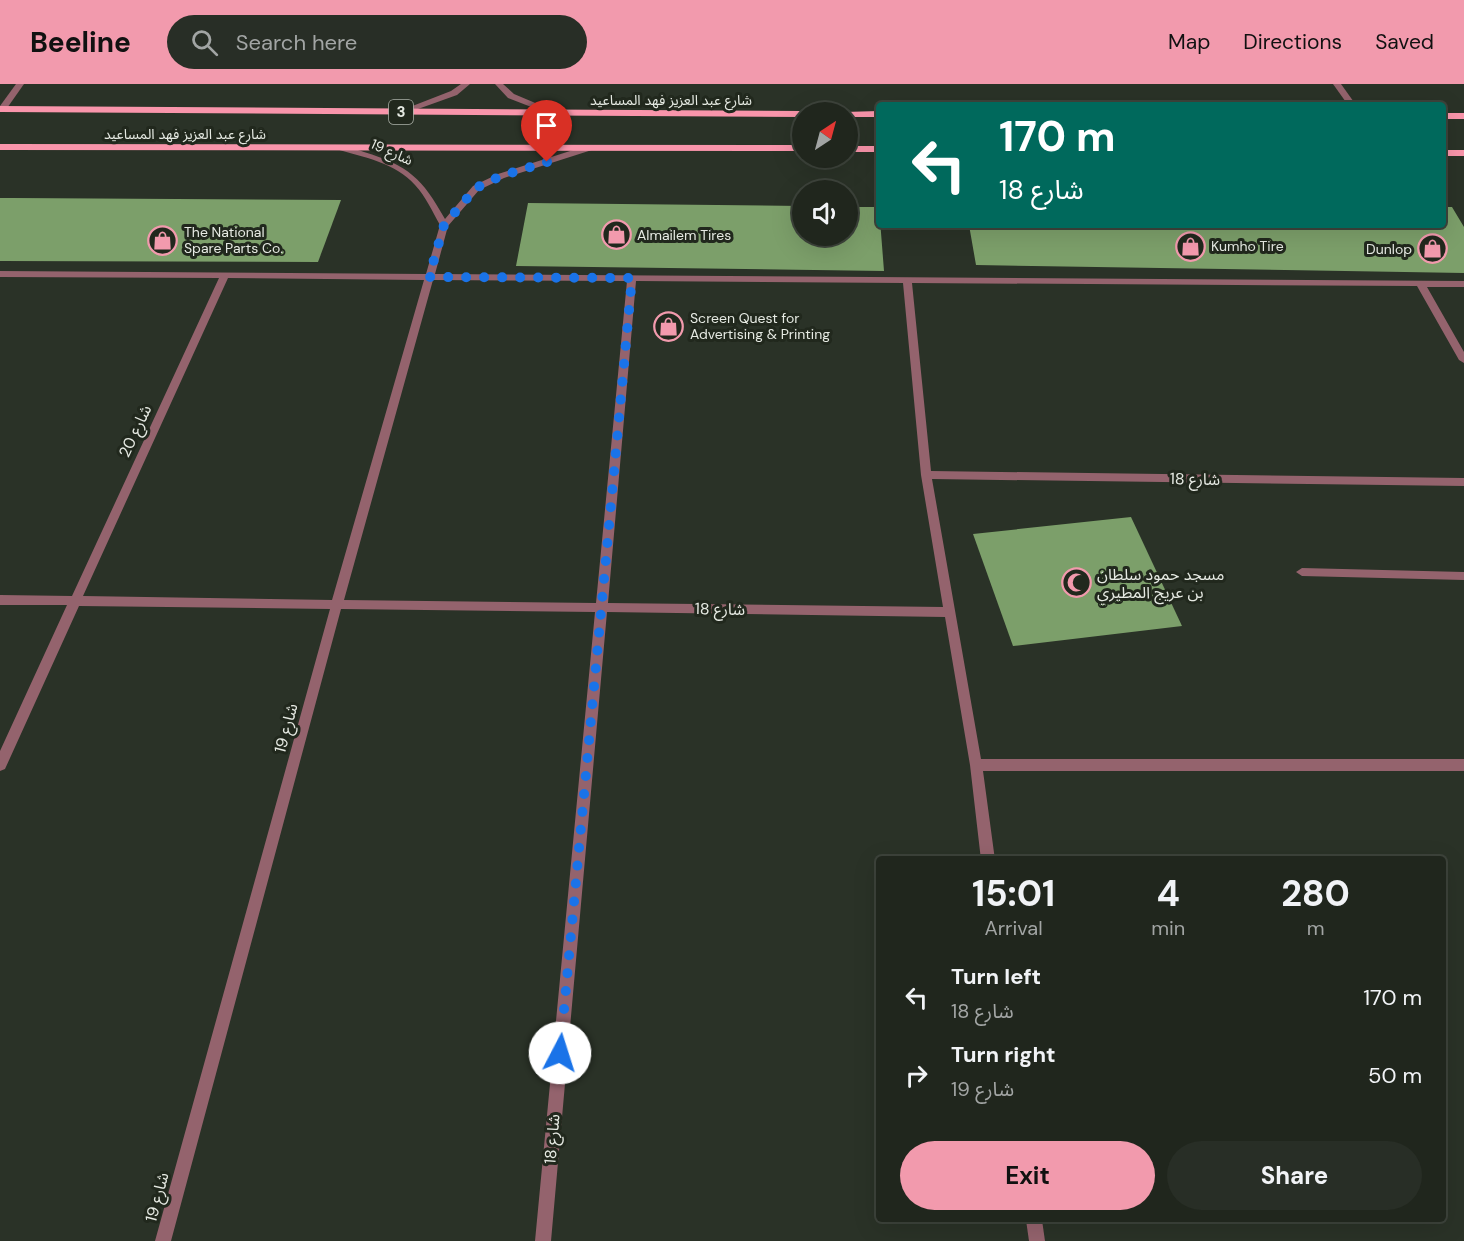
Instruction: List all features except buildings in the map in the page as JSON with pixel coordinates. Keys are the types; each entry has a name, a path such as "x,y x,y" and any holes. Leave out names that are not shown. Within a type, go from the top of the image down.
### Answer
{"main road":[{"name":"شارع عبد العزيز فهد المساعيد","path":"1,109 792,114"},
{"path":"858,114 876,114"},
{"path":"1446,116 1464,116"},
{"name":"شارع عبد العزيز فهد المساعيد","path":"0,147 792,148"},
{"path":"858,149 876,149"},
{"path":"1446,153 1464,153"}],"street":[{"path":"1,109 21,84"},
{"path":"401,112 454,93 466,84"},
{"path":"499,84 511,96 555,113"},
{"path":"1337,84 1350,102"},
{"name":"شارع 19","path":"339,147 389,164 412,177 427,195 444,225"},
{"name":"شارع 19","path":"163,1241 337,604 444,225 476,188 501,176 592,147"},
{"path":"0,274 1464,284"},
{"name":"شارع 20","path":"0,765 225,276"},
{"name":"شارع 18","path":"543,1241 632,278"},
{"path":"907,280 926,476 976,765 987,856"},
{"path":"1420,283 1464,360"},
{"name":"شارع 18","path":"926,476 1464,482"},
{"path":"1302,572 1464,576"},
{"path":"0,600 337,604"},
{"name":"شارع 18","path":"337,604 949,612"},
{"path":"976,765 1464,765"},
{"path":"1034,1222 1037,1241"}],"place":[{"name":"Almailem Tires","path":"616,235"},
{"name":"The National Spare Parts Co.","path":"163,240"},
{"name":"Kumho Tire","path":"1190,246"},
{"name":"Dunlop","path":"1433,249"},
{"name":"Screen Quest for Advertising & Printing","path":"669,326"},
{"name":"مسجد حمود سلطان بن عريج المطيري","path":"1076,583"}],"route":[{"path":"547,162 501,176 476,188 444,225 429,277 632,278 560,1053"}]}
